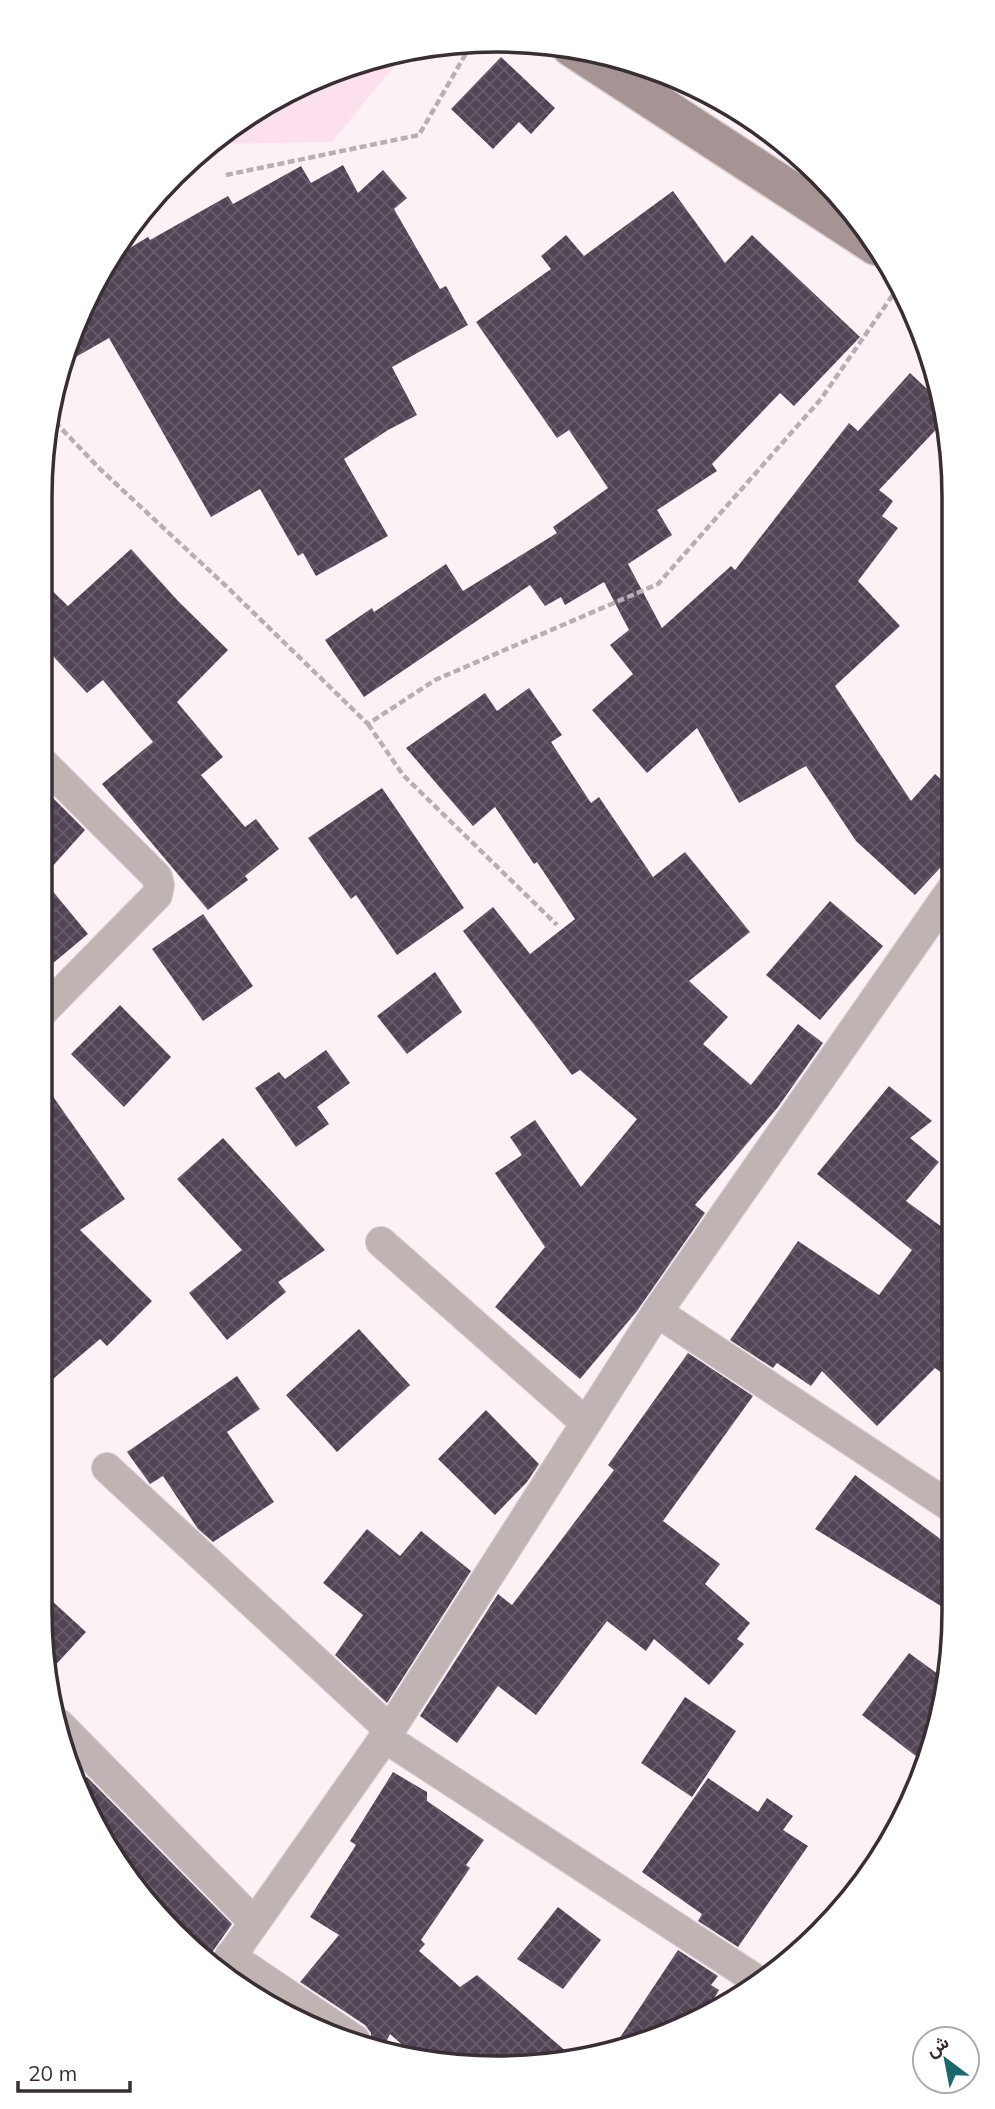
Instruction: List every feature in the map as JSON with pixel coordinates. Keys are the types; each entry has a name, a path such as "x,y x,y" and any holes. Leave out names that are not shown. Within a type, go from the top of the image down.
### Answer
{"street":[{"path":"597,64 855,232"},
{"path":"52,772 157,877 159,886 157,895 52,1002"},
{"path":"325,2022 226,1963 387,1734 657,1312 942,903"},
{"path":"381,1242 586,1423"},
{"path":"657,1312 942,1501"},
{"path":"107,1468 387,1734 752,1977"},
{"path":"70,1736 254,1922"}],"path":[{"path":"226,175 419,135 466,53"},
{"path":"368,724 435,680 657,584 821,400 893,294"},
{"path":"58,426 100,469 368,724 403,775 557,925"}],"shaded area":[{"path":"395,65 332,142 227,144 250,127 301,98 354,76"}],"building":[{"path":"501,57 555,108 531,134 519,122 493,149 451,109"},
{"path":"343,165 358,193 383,170 407,198 394,209 440,289 446,286 468,325 392,367 417,415 388,430 344,459 388,536 316,576 303,553 298,556 260,489 211,517 109,338 75,357 98,301 128,249 148,237 150,240 228,196 233,204 301,166 311,183"},
{"path":"673,191 725,263 752,235 860,337 794,406 780,393 712,464 717,471 657,510 672,535 628,564 662,628 731,566 735,570 849,423 858,431 910,373 929,391 937,428 879,490 893,501 882,516 898,528 858,581 900,626 835,686 911,801 935,774 942,780 942,866 915,895 856,841 806,766 739,803 697,728 647,773 592,710 633,674 610,645 629,630 604,582 565,605 561,597 545,606 530,585 364,697 325,640 372,608 374,612 446,564 463,591 557,533 553,527 608,488 569,430 557,438 476,322 551,269 541,256 566,235 584,256"},
{"path":"131,549 178,601 228,650 177,702 223,757 201,775 245,827 256,819 279,849 245,876 248,880 208,910 102,784 153,742 103,680 87,693 52,655 52,591 68,606"},
{"path":"529,688 562,735 551,742 591,803 599,797 653,877 685,852 750,932 689,981 728,1017 703,1044 751,1085 798,1024 823,1043 778,1107 695,1205 705,1213 637,1311 580,1379 495,1307 545,1247 495,1173 522,1155 510,1137 535,1120 581,1187 637,1119 580,1070 572,1075 463,931 493,907 530,954 575,919 537,862 534,864 495,807 473,826 406,748 485,693 497,711"},
{"path":"382,788 464,908 397,955 356,895 351,899 308,838"},
{"path":"52,797 85,830 52,867"},
{"path":"52,890 88,934 52,964"},
{"path":"830,901 883,946 820,1020 766,975"},
{"path":"203,914 253,986 203,1021 152,949"},
{"path":"435,972 462,1012 407,1054 377,1016"},
{"path":"120,1005 171,1057 124,1107 71,1054"},
{"path":"326,1050 350,1083 317,1107 329,1124 296,1147 255,1088 279,1072 285,1079"},
{"path":"889,1086 932,1121 910,1138 939,1162 906,1201 942,1227 942,1373 935,1368 877,1426 822,1371 811,1386 777,1363 773,1368 730,1340 798,1241 879,1295 912,1250 817,1174"},
{"path":"52,1095 125,1199 80,1230 152,1301 107,1346 100,1339 52,1380"},
{"path":"223,1138 325,1250 278,1282 286,1292 227,1340 189,1293 242,1250 177,1179"},
{"path":"359,1329 410,1385 337,1452 286,1395"},
{"path":"688,1353 753,1396 663,1521 720,1564 705,1584 750,1623 737,1639 744,1644 709,1685 654,1639 646,1651 607,1621 536,1715 498,1686 457,1743 420,1716 498,1594 512,1605 614,1470 608,1465"},
{"path":"237,1376 260,1409 227,1432 274,1502 213,1542 198,1529 163,1476 150,1484 127,1452"},
{"path":"486,1410 539,1464 527,1482 495,1515 438,1459"},
{"path":"855,1475 942,1540 942,1607 815,1529"},
{"path":"367,1529 400,1556 421,1531 471,1571 387,1703 335,1655 363,1615 323,1583"},
{"path":"52,1601 86,1632 55,1665"},
{"path":"909,1653 938,1674 918,1758 862,1715"},
{"path":"685,1697 736,1731 692,1797 641,1763"},
{"path":"393,1772 427,1792 427,1801 484,1840 466,1865 470,1868 421,1940 425,1944 419,1951 460,1987 477,1975 566,2051 527,2056 468,2056 404,2046 390,2034 386,2042 382,2041 371,2038 365,2025 300,1982 339,1935 310,1917 356,1845 350,1841"},
{"path":"87,1777 232,1924 212,1953 163,1905 127,1859 85,1779"},
{"path":"708,1778 758,1812 767,1798 793,1816 783,1830 808,1846 738,1947 698,1921 702,1914 642,1872"},
{"path":"558,1907 601,1940 563,1989 517,1959"},
{"path":"678,1950 718,1976 711,1985 719,1990 712,2001 668,2023 619,2039"}]}
